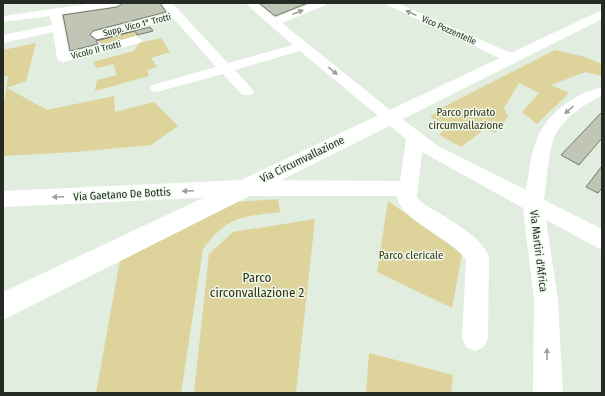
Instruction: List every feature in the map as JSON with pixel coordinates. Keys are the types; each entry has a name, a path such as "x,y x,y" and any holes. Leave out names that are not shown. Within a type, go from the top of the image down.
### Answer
{"main road":[{"name":"Via Circumvallazione","path":"3,306 241,188 602,14"}],"street":[{"path":"3,19 112,3"},
{"path":"166,3 247,92"},
{"path":"250,3 388,117 432,150 602,240"},
{"path":"274,22 320,3"},
{"name":"Vico Pezzentelle","path":"388,3 511,58"},
{"name":"Vicolo II Trotti","path":"55,12 64,58 136,40"},
{"name":"Supp. Vico 1° Trotti","path":"97,35 177,15"},
{"path":"3,38 57,26"},
{"path":"157,88 303,46"},
{"name":"Via Martiri d'Africa","path":"548,393 546,300 533,204 545,139 551,128 570,109 584,98 602,91"},
{"path":"415,138 407,189 407,199 414,208 463,241 478,256 475,338"},
{"name":"Via Gaetano De Bottis","path":"3,199 241,188 407,189"}],"green space":[{"path":"135,31 136,38 102,47 99,40"},
{"path":"161,38 170,52 151,58 157,67 147,70 149,76 95,91 97,80 117,75 113,64 97,68 93,62 134,51 139,43"},
{"path":"36,43 26,81 7,88 47,110 114,96 115,112 154,102 178,126 151,145 75,152 3,156 3,111 8,76 3,77 3,50"},
{"name":"Parco privato circumvallazione","path":"555,50 585,57 602,64 602,76 585,72 551,85 569,93 537,124 522,112 539,93 519,83 504,108 508,117 495,133 483,126 481,132 461,147 439,135 448,126 430,117 441,108"},
{"path":"278,199 280,212 255,215 236,220 220,230 203,249 181,393 96,393 120,260 237,202"},
{"name":"Parco clericale","path":"388,201 462,254 452,308 377,272"},
{"name":"Parco circonvallazione 2","path":"315,219 296,393 194,393 209,254 233,232"},
{"path":"369,353 453,375 451,393 366,393"}],"building":[{"path":"123,3 160,3 166,12 93,31 90,35 97,40 150,27 153,31 137,35 135,31 96,41 98,44 70,51 63,15 117,7"},
{"path":"259,3 308,3 275,16"},
{"path":"602,112 602,138 579,165 561,155"},
{"path":"602,166 602,188 598,193 586,187"}]}
